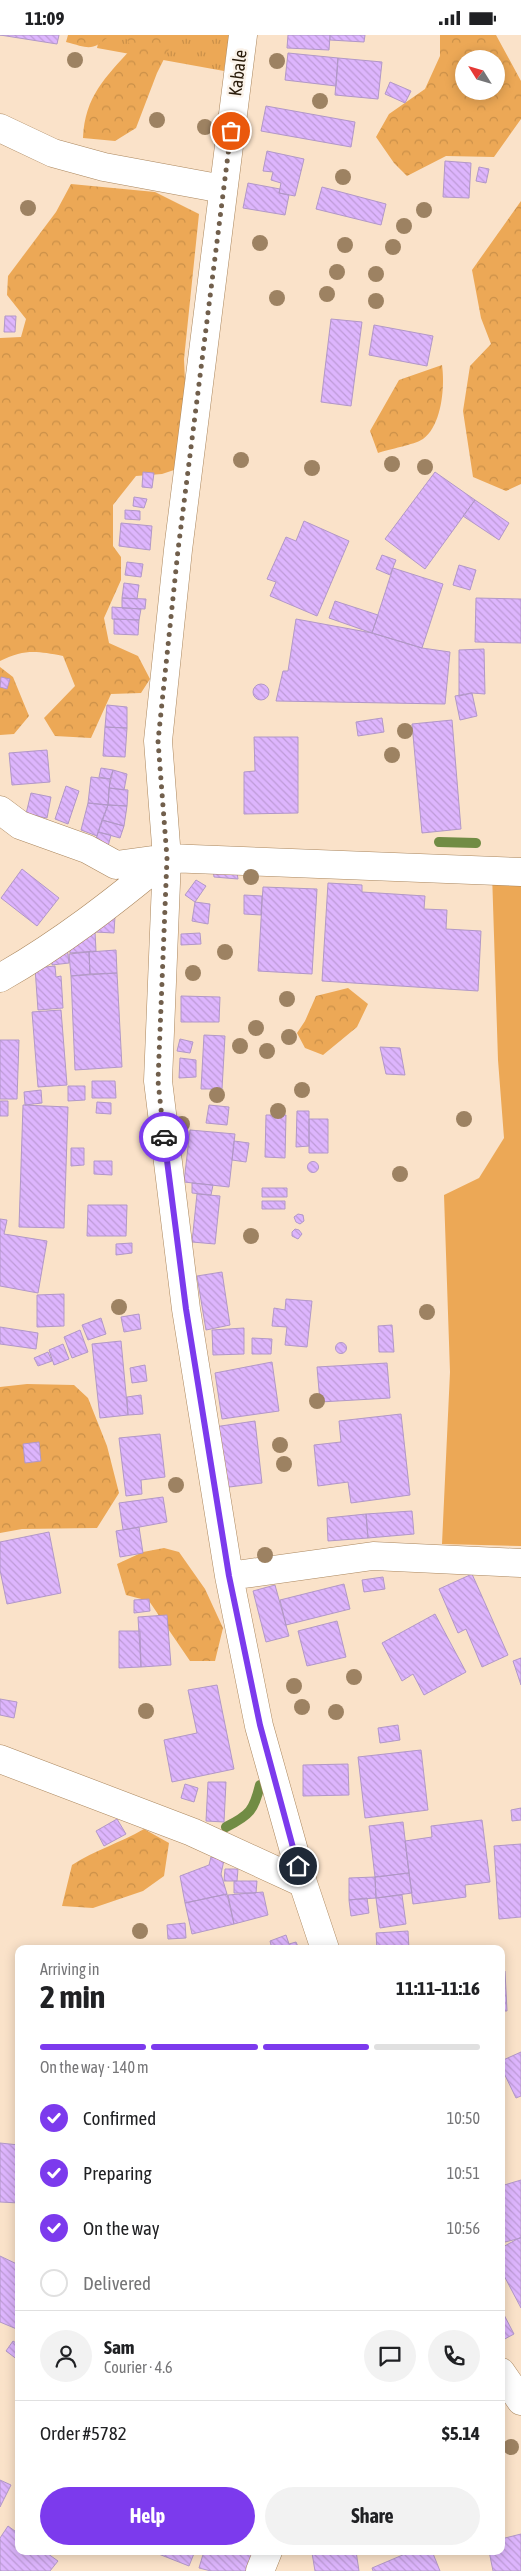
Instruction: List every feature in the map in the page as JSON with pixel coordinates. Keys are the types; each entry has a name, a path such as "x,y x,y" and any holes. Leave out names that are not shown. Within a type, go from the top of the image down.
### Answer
{"street":[{"name":"Kabale","path":"243,35 178,550 158,741 167,858 158,1081 186,1309 229,1576 260,1725 303,1883 324,1945"},
{"path":"0,128 53,153 104,167 223,189"},
{"path":"0,810 20,825 87,849 116,865 167,858 521,872"},
{"path":"0,978 70,933 167,858"},
{"path":"229,1576 373,1555 521,1563"},
{"path":"0,1759 192,1832 303,1883"},
{"path":"505,2378 521,2401"},
{"path":"260,2571 266,2555"}],"green space":[{"path":"68,35 110,35 99,44 85,47 66,42"},
{"path":"100,35 229,35 224,71 97,48"},
{"path":"124,35 176,35 157,73 136,128 115,141 83,138 92,99 105,79 132,48"},
{"path":"440,35 496,35 504,50 455,50 455,100 505,100 505,52 521,81 521,119 494,157 446,156 407,176 394,163 376,137 389,114 425,89 440,56"},
{"path":"71,184 155,192 199,214 184,359 187,427 180,468 162,474 136,476 113,505 113,546 121,557 121,580 104,618 109,643 138,656 150,679 141,693 111,694 91,738 55,736 44,718 75,686 63,656 31,652 17,654 0,661 0,338 21,337 26,319 7,295 8,276 56,212"},
{"path":"521,201 521,484 506,491 473,477 463,411 470,366 491,344 481,318 472,270"},
{"path":"442,365 441,405 429,433 419,441 378,453 370,431 399,380"},
{"path":"0,667 13,677 29,716 14,734 0,735"},
{"path":"492,873 521,878 521,1546 442,1544 450,1372 444,1195 479,1178 504,1138 498,1060"},
{"path":"348,988 368,1004 357,1027 323,1055 305,1048 297,1033 305,1021 316,996"},
{"path":"27,1384 74,1385 88,1398 107,1446 119,1493 97,1528 22,1529 0,1533 0,1387"},
{"path":"164,1548 179,1552 205,1589 223,1628 215,1661 190,1661 149,1601 126,1595 117,1564 143,1552"},
{"path":"144,1829 169,1843 164,1876 143,1891 93,1908 62,1906 72,1865"}],"building":[{"path":"0,35 59,35 57,44"},
{"path":"288,35 330,35 329,50 287,48"},
{"path":"330,35 365,35 364,42 330,40"},
{"path":"288,53 338,58 336,86 285,80"},
{"path":"338,58 382,62 378,99 335,95"},
{"path":"390,82 411,91 405,103 385,94"},
{"path":"266,106 355,122 351,147 261,131"},
{"path":"267,151 304,159 295,196 279,193 281,183 271,180 273,172 263,171"},
{"path":"445,161 471,163 469,198 443,197"},
{"path":"479,167 489,169 486,183 476,181"},
{"path":"248,183 280,189 279,193 289,195 285,215 243,208"},
{"path":"322,187 386,204 381,225 316,209"},
{"path":"5,316 16,316 15,332 4,332"},
{"path":"331,319 362,322 351,406 321,402"},
{"path":"374,325 433,336 427,366 369,355"},
{"path":"143,472 154,473 152,488 142,487"},
{"path":"435,472 475,500 425,569 385,539"},
{"path":"134,497 147,499 144,508 133,506"},
{"path":"475,500 509,523 499,540 463,516"},
{"path":"125,510 140,511 140,520 125,519"},
{"path":"304,521 349,541 317,616 270,596 276,582 267,579 286,537 296,541"},
{"path":"121,523 152,526 150,550 119,546"},
{"path":"382,555 396,560 390,575 376,569"},
{"path":"127,562 143,564 141,577 125,575"},
{"path":"459,565 476,570 470,590 453,585"},
{"path":"393,568 443,584 422,648 372,633"},
{"path":"124,583 139,585 137,599 122,598"},
{"path":"122,598 146,599 145,609 122,608"},
{"path":"476,598 521,599 521,643 475,642"},
{"path":"335,601 378,615 372,633 329,618"},
{"path":"112,607 141,609 139,620 112,619"},
{"path":"114,619 139,620 138,635 114,634"},
{"path":"296,619 372,633 422,648 450,652 445,704 276,701 283,671 288,671"},
{"path":"484,649 485,694 472,693 459,696 459,650"},
{"path":"1,677 10,679 7,689 0,687"},
{"path":"258,684 264,684 269,689 267,698 258,700 253,695 253,689"},
{"path":"472,693 477,716 460,720 455,696"},
{"path":"107,705 127,707 127,728 105,727"},
{"path":"382,718 384,732 358,736 356,722"},
{"path":"452,720 461,829 422,833 412,724"},
{"path":"105,727 127,728 125,757 103,756"},
{"path":"254,737 298,737 298,813 244,814 244,772 255,771"},
{"path":"47,750 50,782 12,785 9,753"},
{"path":"101,768 113,770 110,779 99,777"},
{"path":"113,770 127,774 124,790 109,788"},
{"path":"91,777 110,779 108,805 88,803"},
{"path":"66,786 79,791 68,824 55,819"},
{"path":"109,788 128,790 127,806 108,805"},
{"path":"31,793 51,797 47,818 26,814"},
{"path":"88,803 108,805 97,836 81,830"},
{"path":"108,805 127,806 124,826 102,820"},
{"path":"102,820 124,826 120,838 98,832"},
{"path":"98,832 111,835 107,850 94,846"},
{"path":"211,853 234,855 238,879 214,877"},
{"path":"22,869 59,898 37,926 1,898"},
{"path":"196,880 206,886 195,902 185,895"},
{"path":"328,883 362,885 362,892 425,896 424,909 447,910 446,929 481,931 478,991 322,981"},
{"path":"263,887 317,889 312,974 258,971"},
{"path":"244,895 262,896 261,915 244,914"},
{"path":"195,902 210,904 208,924 192,921"},
{"path":"115,916 114,933 95,932"},
{"path":"95,932 96,951 70,953 69,934"},
{"path":"200,933 201,944 181,945 181,934"},
{"path":"67,947 69,963 52,965 52,954"},
{"path":"116,950 117,973 90,974 89,952"},
{"path":"89,952 90,974 71,976 69,954"},
{"path":"55,966 56,977 61,976 63,1008 38,1010 35,968"},
{"path":"117,973 122,1067 75,1070 71,976"},
{"path":"181,996 220,997 219,1022 181,1022"},
{"path":"61,1010 67,1085 38,1087 32,1012"},
{"path":"204,1035 225,1036 222,1089 201,1089"},
{"path":"180,1039 193,1042 190,1053 177,1051"},
{"path":"0,1040 19,1040 17,1099 0,1099"},
{"path":"380,1047 400,1048 405,1075 386,1074"},
{"path":"180,1058 196,1060 196,1077 179,1078"},
{"path":"92,1081 115,1081 116,1098 92,1098"},
{"path":"68,1086 85,1086 85,1100 68,1101"},
{"path":"41,1090 42,1103 25,1105 24,1092"},
{"path":"0,1101 8,1101 8,1116 0,1116"},
{"path":"97,1102 111,1103 111,1114 96,1113"},
{"path":"23,1105 68,1107 64,1228 19,1227"},
{"path":"209,1105 229,1107 227,1125 206,1123"},
{"path":"297,1111 309,1111 309,1146 296,1147"},
{"path":"266,1115 286,1115 285,1158 265,1157"},
{"path":"309,1119 328,1119 328,1153 309,1153"},
{"path":"190,1130 235,1134 229,1187 184,1182"},
{"path":"234,1141 249,1143 246,1162 232,1160"},
{"path":"71,1148 84,1148 84,1165 71,1166"},
{"path":"94,1161 112,1161 112,1175 94,1174"},
{"path":"313,1161 319,1167 313,1173 307,1167"},
{"path":"192,1183 213,1185 211,1195 192,1193"},
{"path":"262,1188 287,1188 287,1197 262,1197"},
{"path":"197,1194 220,1196 215,1244 192,1242"},
{"path":"262,1201 285,1201 285,1209 262,1209"},
{"path":"88,1205 127,1205 126,1236 87,1236"},
{"path":"298,1214 303,1215 304,1221 300,1224 296,1222 294,1217"},
{"path":"0,1219 7,1220 4,1234 47,1241 38,1293 0,1286"},
{"path":"295,1229 299,1230 302,1234 298,1239 292,1236 292,1232"},
{"path":"132,1243 132,1253 116,1255 116,1244"},
{"path":"222,1272 230,1325 206,1330 197,1276"},
{"path":"64,1294 64,1326 37,1327 37,1295"},
{"path":"286,1299 312,1301 307,1347 285,1345 287,1327 272,1326 274,1308 285,1310"},
{"path":"139,1314 141,1329 124,1332 121,1317"},
{"path":"101,1318 106,1334 88,1340 82,1325"},
{"path":"392,1325 394,1352 379,1352 378,1326"},
{"path":"0,1327 38,1333 36,1349 0,1344"},
{"path":"244,1328 244,1354 213,1355 212,1330"},
{"path":"80,1330 88,1352 72,1358 64,1337"},
{"path":"252,1338 272,1339 271,1354 252,1354"},
{"path":"121,1341 128,1415 100,1418 92,1344"},
{"path":"339,1343 343,1343 346,1348 345,1352 339,1353 336,1350 336,1346"},
{"path":"63,1344 69,1359 54,1365 49,1350"},
{"path":"48,1352 52,1361 38,1366 34,1358"},
{"path":"272,1362 279,1411 222,1419 215,1373"},
{"path":"387,1363 390,1398 320,1402 317,1367"},
{"path":"145,1365 147,1381 132,1383 130,1368"},
{"path":"141,1395 143,1414 128,1415 127,1397"},
{"path":"401,1414 410,1495 351,1503 348,1482 318,1486 314,1445 341,1442 339,1421"},
{"path":"255,1421 262,1483 221,1488 214,1427"},
{"path":"160,1434 165,1477 141,1480 142,1494 126,1496 119,1438"},
{"path":"39,1442 41,1461 25,1463 23,1444"},
{"path":"163,1497 167,1522 123,1530 119,1503"},
{"path":"412,1511 414,1534 368,1538 366,1514"},
{"path":"366,1514 368,1538 328,1541 327,1518"},
{"path":"139,1527 143,1553 120,1557 116,1531"},
{"path":"49,1532 61,1593 7,1604 0,1570 0,1542"},
{"path":"472,1574 508,1655 482,1667 466,1629 458,1633 439,1589"},
{"path":"383,1577 385,1589 364,1592 362,1580"},
{"path":"344,1584 350,1609 286,1625 280,1600"},
{"path":"275,1585 289,1636 266,1642 253,1591"},
{"path":"149,1599 150,1611 134,1613 134,1600"},
{"path":"435,1614 466,1672 424,1695 413,1674 402,1681 382,1643"},
{"path":"167,1615 171,1665 141,1667 138,1617"},
{"path":"337,1621 346,1657 307,1666 298,1631"},
{"path":"119,1631 140,1631 141,1667 119,1668"},
{"path":"521,1658 521,1685 513,1661"},
{"path":"217,1685 234,1769 172,1782 164,1740 197,1733 188,1690"},
{"path":"0,1699 17,1702 14,1718 0,1715"},
{"path":"398,1725 400,1740 380,1743 378,1728"},
{"path":"421,1750 428,1810 365,1818 358,1757"},
{"path":"348,1764 349,1795 303,1796 303,1765"},
{"path":"208,1782 226,1782 224,1822 206,1821"},
{"path":"185,1784 198,1788 194,1802 181,1798"},
{"path":"521,1808 521,1820 512,1821 511,1810"},
{"path":"117,1819 126,1834 104,1846 96,1831"},
{"path":"482,1820 490,1882 465,1885 466,1897 413,1904 405,1841 432,1837 431,1826"},
{"path":"403,1822 409,1873 375,1877 369,1826"},
{"path":"521,1844 521,1917 499,1919 494,1846"},
{"path":"211,1857 224,1860 221,1874 227,1894 185,1903 180,1876 209,1865"},
{"path":"225,1869 238,1869 237,1881 224,1881"},
{"path":"409,1873 412,1893 376,1898 375,1877"},
{"path":"375,1877 376,1898 349,1900 349,1878"},
{"path":"234,1881 257,1881 256,1893 234,1893"},
{"path":"263,1892 268,1915 234,1924 228,1895"},
{"path":"227,1894 234,1924 192,1934 185,1903"},
{"path":"402,1895 406,1924 380,1928 376,1898"},
{"path":"367,1898 369,1913 351,1916 349,1900"},
{"path":"185,1923 186,1938 168,1939 167,1925"},
{"path":"408,1931 409,1945 377,1945 376,1933"},
{"path":"286,1935 289,1944 296,1942 297,1945 271,1945 270,1941"},
{"path":"505,1971 507,2011 505,2011"},
{"path":"521,2052 521,2096 516,2098 505,2075 505,2059"},
{"path":"0,2143 15,2145 15,2203 0,2202"},
{"path":"521,2180 521,2238 505,2242 505,2185"},
{"path":"521,2237 521,2308 505,2278 505,2246"},
{"path":"0,2256 15,2263 15,2328 0,2322"},
{"path":"505,2317 514,2334 505,2339"},
{"path":"13,2341 15,2342 15,2358 6,2351"},
{"path":"0,2480 11,2485 0,2507"},
{"path":"8,2526 15,2531 15,2555 50,2555 58,2561 50,2571 0,2571 0,2538"},
{"path":"521,2534 521,2571 493,2571 490,2555 505,2555 505,2538"},
{"path":"161,2555 193,2555 189,2566"},
{"path":"203,2555 270,2555 265,2571 211,2571 199,2568"},
{"path":"312,2555 357,2555 359,2571 315,2571"},
{"path":"403,2555 434,2555 440,2571 373,2571 372,2568"}],"waterway":[{"path":"439,842 476,843"},
{"path":"226,1827 241,1819 250,1811 256,1800 260,1785"}],"way so far":[{"path":"164,1137 158,1081 167,858 158,741 178,550 231,131"}],"route":[{"path":"164,1137 186,1309 229,1576 260,1725 298,1866"}]}
